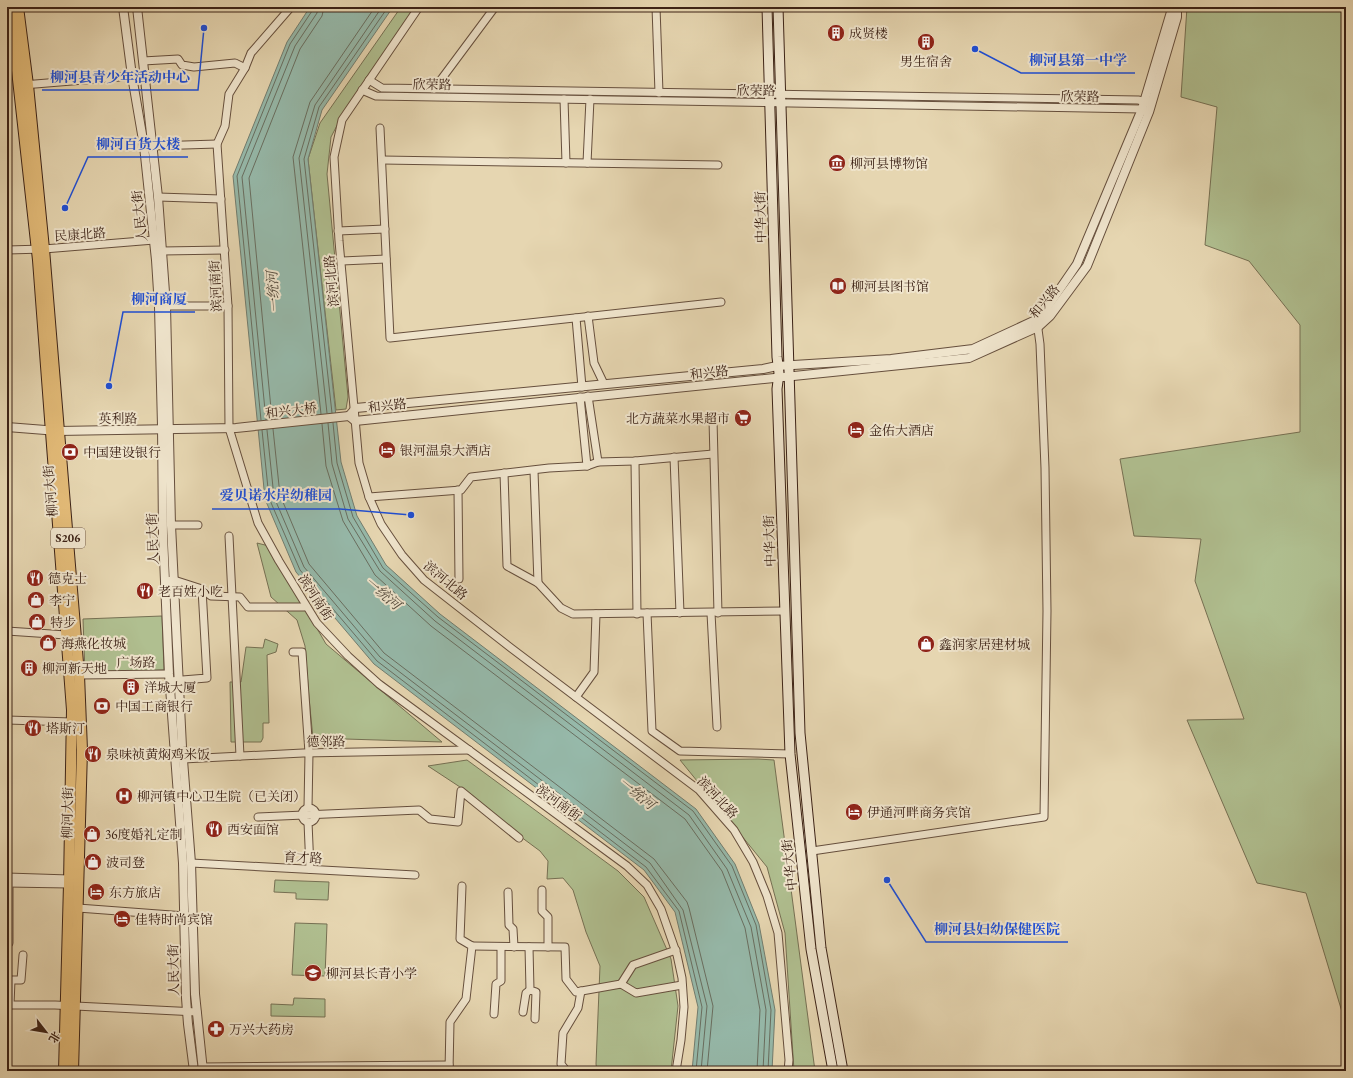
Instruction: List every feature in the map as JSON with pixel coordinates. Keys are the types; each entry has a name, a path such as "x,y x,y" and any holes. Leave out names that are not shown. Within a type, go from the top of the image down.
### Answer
{"main road":[{"name":"柳河大街","path":"10,7 24,85"},
{"name":"柳河大街","path":"18,7 24,85 41,249 55,431 79,675 82,750 78,908 64,1071"},
{"name":"中华大街","path":"767,7 779,373 777,389 790,754 811,949 833,1071"},
{"name":"中华大街","path":"778,7 800,733 821,948 843,1071"},
{"name":"柳河大街","path":"55,431 72,722 69,882 70,1006 73,1071"}],"street":[{"name":"人民大街","path":"123,7 132,76 144,146 154,240 159,307 183,759 191,863 200,1070"},
{"name":"人民大街","path":"137,7 158,197 166,306 166,429 163,535 165,581 183,863 187,1012 200,1070"},
{"path":"152,146 216,144 225,126 229,94 245,68 251,53 291,7"},
{"name":"滨河北路","path":"420,7 342,120 334,157 352,416 359,463 369,497 380,524 402,555 424,580 699,790 734,830 753,862 767,896 778,933 789,1060 788,1071"},
{"path":"434,89 495,7"},
{"path":"656,7 659,93"},
{"path":"667,7 767,7"},
{"name":"和兴路","path":"1149,102 1171,7"},
{"name":"和兴路","path":"352,416 356,408 763,369 778,366 789,371 969,358 1037,323 1077,264 1146,111 1177,17 1177,7"},
{"path":"143,61 178,58 182,65 194,66 235,63 245,68"},
{"path":"24,85 145,74"},
{"name":"欣荣路","path":"370,80 382,88 659,93 780,99 1146,111"},
{"name":"欣荣路","path":"362,90 376,96 564,99 770,98"},
{"path":"564,99 566,162"},
{"path":"587,163 590,99"},
{"name":"欣荣路","path":"780,99 1149,102"},
{"path":"380,128 390,338 721,302"},
{"name":"滨河南街","path":"216,144 225,250 232,428 258,523 279,561 317,623 348,656 379,684 627,866 647,885 661,910 676,950 682,985 684,1007 676,1071"},
{"path":"382,160 718,165"},
{"path":"158,197 221,199"},
{"path":"338,231 385,229"},
{"name":"民康北路","path":"7,250 41,249 154,240"},
{"path":"162,251 225,250"},
{"path":"342,261 386,259"},
{"path":"166,306 228,306"},
{"path":"588,316 594,363 604,384"},
{"path":"576,318 582,387"},
{"path":"812,851 1044,817 1047,611 1045,468 1040,344 1037,323"},
{"name":"和兴路","path":"352,416 584,397 779,378 789,371"},
{"path":"584,397 598,462"},
{"path":"584,397 587,466"},
{"name":"和兴大桥","path":"232,428 352,416"},
{"path":"713,420 717,727"},
{"name":"英利路","path":"7,427 55,431 232,428"},
{"path":"369,497 461,490 471,476 587,466 598,462 635,461 713,454"},
{"path":"674,457 680,613"},
{"path":"635,461 637,614"},
{"path":"534,470 538,583"},
{"path":"504,473 507,566 538,583 561,608 573,614 784,611"},
{"path":"458,490 459,578"},
{"path":"171,525 198,525"},
{"path":"229,536 240,756"},
{"path":"165,581 174,580 202,589 211,596 240,597 248,607 304,607"},
{"name":"广场路","path":"79,675 170,677 179,681 207,678 202,589"},
{"path":"647,613 652,731 680,751 790,754"},
{"path":"576,696 594,672 596,614"},
{"path":"7,631 66,635"},
{"path":"293,652 302,652 309,753 308,808"},
{"path":"7,720 72,722"},
{"name":"德邻路","path":"183,759 309,753 468,750"},
{"path":"258,817 419,810 430,819 458,822 461,791 519,838"},
{"path":"308,808 314,810 316,814"},
{"path":"301,815 305,809 308,808"},
{"path":"301,815 303,820 308,822 313,821 316,814"},
{"path":"308,822 310,869"},
{"name":"育才路","path":"191,863 415,875"},
{"path":"7,943 10,943 8,881 69,882"},
{"path":"462,886 460,939 472,946 565,947 566,979 576,992 621,984 636,993 682,985"},
{"path":"542,890 542,911 548,917 548,947"},
{"path":"508,892 509,926 513,929 514,947"},
{"path":"78,908 185,916"},
{"path":"200,1070 449,1068 450,1022 466,999 472,946"},
{"path":"494,1014 496,984 501,981 501,947"},
{"path":"523,1012 526,993 530,990 529,947"},
{"path":"621,984 634,965 676,950"},
{"path":"23,955 22,980 11,980 8,1005 70,1006 197,1012"},
{"path":"530,990 536,992 535,1018"},
{"path":"564,1071 565,1069 561,1064 563,1032 578,1008 581,991"}],"green space":[{"path":"401,7 418,7 344,112 331,137 327,174 348,397 346,409 336,410 308,159 320,123"},
{"path":"1187,7 1346,7 1346,1025 1306,893 1257,883 1187,720 1244,719 1195,581 1201,539 1134,536 1120,459 1300,432 1300,325 1249,261 1205,245 1217,107 1181,97"},
{"path":"257,543 269,546 326,644 442,742 313,738 305,646 297,620 271,597"},
{"path":"162,616 164,670 85,673 83,619"},
{"path":"265,639 278,644 276,652 267,655 269,723 263,723 263,738 261,742 231,742 230,682 241,682 246,647 263,648"},
{"path":"467,760 618,871 644,897 671,959 678,1006 671,1071 597,1071 600,966 586,932 573,890 563,878 547,879 548,861 540,851 494,817 463,789 428,766"},
{"path":"680,760 774,760 815,1071 794,1071 785,933 767,867"},
{"path":"275,880 329,882 328,900 296,899 296,893 274,892"},
{"path":"295,923 327,924 325,976 292,975"},
{"path":"294,998 325,999 325,1017 271,1016 271,1004 293,1005"}],"water":[{"name":"一统河","path":"310,7 393,7 322,110 308,159 341,462 357,516 386,565 440,614 696,809 735,864 759,924 775,1010 772,1071 692,1071 698,1007 675,912 644,870 374,664 296,572 265,499 233,176 287,42"}],"place":[{"name":"柳河县青少年活动中心","path":"204,28"},
{"name":"成贤楼","path":"836,33"},
{"name":"男生宿舍","path":"926,42"},
{"name":"柳河县第一中学","path":"975,49"},
{"name":"柳河县博物馆","path":"837,163"},
{"name":"柳河百货大楼","path":"65,208"},
{"name":"柳河县图书馆","path":"838,286"},
{"name":"柳河商厦","path":"109,386"},
{"name":"北方蔬菜水果超市","path":"743,418"},
{"name":"金佑大酒店","path":"856,430"},
{"name":"银河温泉大酒店","path":"387,450"},
{"name":"中国建设银行","path":"70,452"},
{"name":"爱贝诺水岸幼稚园","path":"411,515"},
{"name":"德克士","path":"35,578"},
{"name":"老百姓小吃","path":"145,591"},
{"name":"李宁","path":"36,600"},
{"name":"特步","path":"37,622"},
{"name":"海燕化妆城","path":"48,643"},
{"name":"鑫润家居建材城","path":"926,644"},
{"name":"柳河新天地","path":"29,668"},
{"name":"洋城大厦","path":"131,687"},
{"name":"中国工商银行","path":"102,706"},
{"name":"塔斯汀","path":"33,728"},
{"name":"泉味祯黄焖鸡米饭","path":"93,754"},
{"name":"柳河镇中心卫生院（已关闭）","path":"124,796"},
{"name":"伊通河畔商务宾馆","path":"854,812"},
{"name":"西安面馆","path":"214,829"},
{"name":"36度婚礼定制","path":"92,834"},
{"name":"波司登","path":"93,862"},
{"name":"柳河县妇幼保健医院","path":"887,880"},
{"name":"东方旅店","path":"96,892"},
{"name":"佳特时尚宾馆","path":"122,919"},
{"name":"柳河县长青小学","path":"313,973"},
{"name":"万兴大药房","path":"216,1029"}]}
